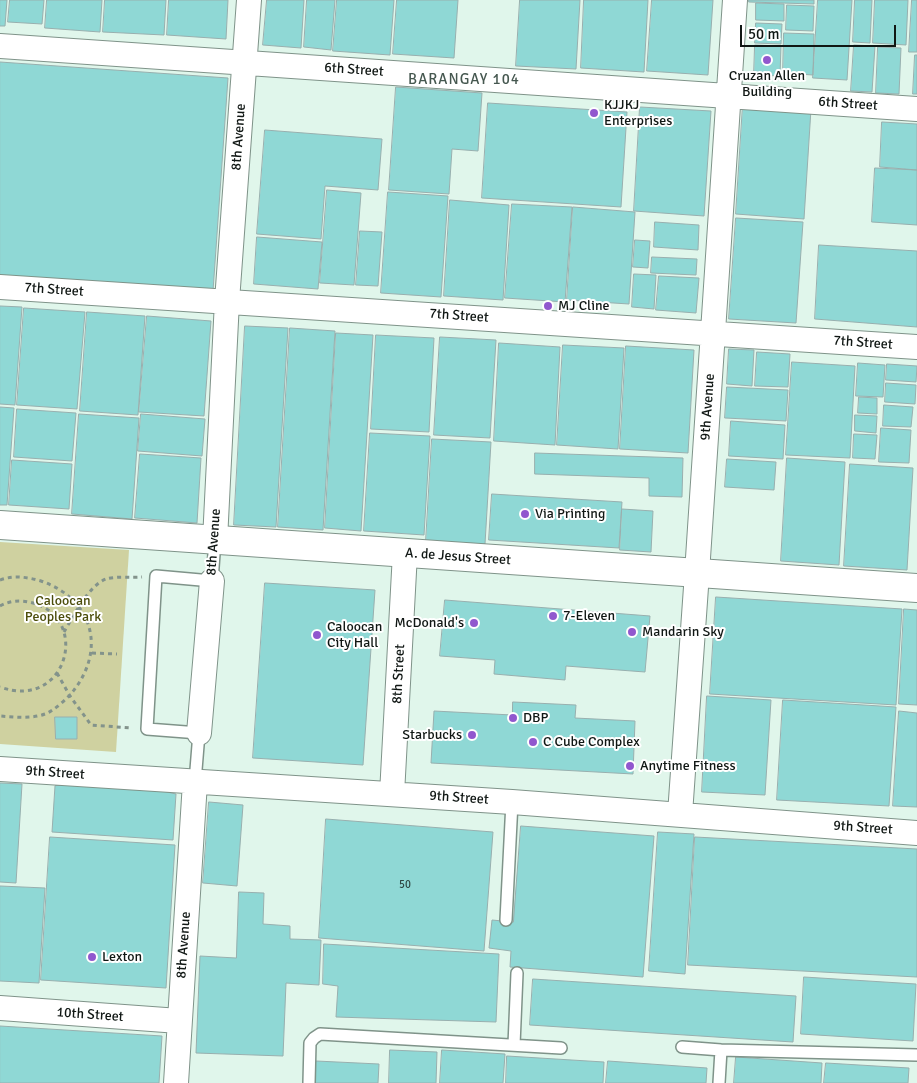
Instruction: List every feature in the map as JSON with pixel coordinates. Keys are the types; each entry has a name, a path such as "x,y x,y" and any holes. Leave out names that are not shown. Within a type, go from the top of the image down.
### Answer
{"main road":[{"name":"A. de Jesus Street","path":"0,525 917,588"}],"street":[{"name":"8th Avenue","path":"215,540 227,301 249,0"},
{"name":"9th Avenue","path":"680,814 735,0"},
{"name":"6th Street","path":"0,46 917,108"},
{"name":"7th Street","path":"0,287 917,347"},
{"name":"8th Street","path":"392,794 405,553"},
{"name":"8th Avenue","path":"199,733 212,581"},
{"name":"9th Street","path":"0,769 512,802 917,833"},
{"name":"8th Avenue","path":"176,1083 195,782"},
{"name":"10th Street","path":"0,1008 179,1021"}],"lane":[{"name":"8th Avenue","path":"212,581 215,540"},
{"path":"199,733 147,729 156,576 212,581"},
{"name":"8th Avenue","path":"195,782 199,733"},
{"path":"506,920 512,802"},
{"path":"514,1046 517,973"},
{"path":"309,1083 310,1043 320,1034 561,1048"},
{"path":"682,1047 721,1050 917,1054"},
{"path":"719,1083 721,1050"}],"path":[{"path":"0,580 11,576 32,578 57,587 79,606 90,627 92,653 84,677 70,696 46,714 27,717 0,716"},
{"path":"64,632 79,606 95,587 105,579 156,576"},
{"path":"0,606 24,600 42,605 56,616 64,632 66,646 64,660 58,673 46,685 30,691 13,692 0,687"},
{"path":"92,653 117,654"},
{"path":"58,673 70,696 91,725 147,729"}],"green space":[{"name":"Caloocan Peoples Park","path":"0,542 129,550 116,752 0,744"}],"building":[{"path":"0,0 7,0 5,26 0,26"},
{"path":"10,0 44,0 42,24 8,22"},
{"path":"47,0 102,0 100,32 45,28"},
{"path":"105,0 166,0 164,35 103,32"},
{"path":"169,0 228,0 226,39 167,35"},
{"path":"267,0 304,0 301,48 263,45"},
{"path":"307,0 335,0 331,50 304,47"},
{"path":"337,0 394,0 390,55 333,51"},
{"path":"397,0 458,0 454,58 393,54"},
{"path":"520,0 580,0 576,69 516,66"},
{"path":"584,0 648,0 644,72 581,68"},
{"path":"652,0 713,0 708,75 647,71"},
{"path":"749,0 814,0 814,4 749,2"},
{"path":"818,0 852,0 847,80 813,78"},
{"path":"855,0 872,0 870,43 853,42"},
{"path":"875,0 908,0 906,45 873,43"},
{"path":"912,0 917,0 917,52 909,52"},
{"path":"756,3 784,4 784,21 756,20"},
{"path":"787,5 814,6 813,31 786,30"},
{"path":"756,23 782,24 781,44 755,43"},
{"path":"784,33 814,34 813,75 783,73"},
{"name":"Cruzan Allen Building","path":"755,45 781,46 780,76 754,75"},
{"path":"854,45 875,46 872,92 851,91"},
{"path":"878,47 901,48 899,94 876,93"},
{"path":"915,55 917,55 917,94 913,94"},
{"path":"0,62 228,78 213,291 0,276"},
{"path":"396,87 482,93 478,151 452,149 449,194 389,190"},
{"path":"488,103 627,112 621,207 482,198"},
{"path":"743,104 811,109 804,219 736,214"},
{"path":"640,107 711,111 704,216 634,211"},
{"path":"882,122 917,124 917,170 880,167"},
{"path":"265,130 382,139 378,190 325,186 321,239 257,234"},
{"path":"875,168 917,170 917,225 872,222"},
{"path":"327,190 361,193 354,285 320,283"},
{"path":"388,192 448,196 441,297 381,293"},
{"path":"450,200 509,205 503,300 444,296"},
{"path":"512,204 572,207 565,302 505,298"},
{"path":"573,207 635,212 629,304 567,300"},
{"path":"736,218 803,222 796,323 729,319"},
{"path":"655,222 699,225 698,250 654,247"},
{"path":"360,231 382,232 378,286 356,285"},
{"path":"257,237 322,242 318,289 254,284"},
{"path":"635,240 650,241 648,268 633,267"},
{"path":"819,245 917,251 917,327 815,319"},
{"path":"652,257 697,259 696,275 651,273"},
{"path":"634,274 656,275 654,309 632,307"},
{"path":"659,276 699,278 696,313 656,310"},
{"path":"0,306 22,307 15,405 0,404"},
{"path":"24,308 85,312 77,409 17,405"},
{"path":"87,312 145,316 138,415 80,411"},
{"path":"147,316 211,321 204,416 139,412"},
{"path":"245,326 288,328 276,527 234,525"},
{"path":"290,328 335,331 323,530 278,527"},
{"path":"336,333 373,335 361,531 325,528"},
{"path":"376,335 434,338 429,432 371,429"},
{"path":"440,337 496,340 490,438 434,435"},
{"path":"499,343 560,347 555,445 494,441"},
{"path":"563,345 624,348 618,449 557,445"},
{"path":"626,346 694,350 688,453 620,449"},
{"path":"729,349 754,350 752,386 727,384"},
{"path":"757,352 790,354 788,387 755,386"},
{"path":"792,362 855,366 850,458 786,455"},
{"path":"858,363 885,365 883,397 856,396"},
{"path":"887,364 917,366 916,382 886,380"},
{"path":"886,383 916,385 915,404 885,402"},
{"path":"727,387 788,390 786,421 725,418"},
{"path":"859,397 877,398 877,414 858,413"},
{"path":"884,405 913,407 911,427 883,426"},
{"path":"0,407 14,408 7,505 0,505"},
{"path":"17,409 76,413 72,461 14,457"},
{"path":"79,414 139,418 132,519 72,514"},
{"path":"141,414 205,419 202,456 138,451"},
{"path":"855,415 877,416 876,433 855,431"},
{"path":"731,421 785,425 783,459 729,456"},
{"path":"881,428 911,430 909,463 879,462"},
{"path":"370,433 430,436 424,535 364,531"},
{"path":"854,434 877,435 875,459 853,458"},
{"path":"432,439 491,442 485,544 426,541"},
{"path":"535,453 683,458 682,497 649,496 649,478 535,474"},
{"path":"140,454 201,458 197,523 135,518"},
{"path":"787,458 845,462 839,565 781,561"},
{"path":"727,459 776,462 774,490 725,487"},
{"path":"12,460 72,464 69,509 9,505"},
{"path":"850,464 913,468 907,570 844,566"},
{"path":"492,494 622,502 619,548 489,540"},
{"path":"622,509 653,511 651,552 620,550"},
{"name":"Caloocan City Hall","path":"265,583 375,590 363,765 253,758"},
{"path":"716,597 902,609 896,705 710,694"},
{"path":"445,600 650,616 645,672 566,666 565,680 494,674 495,660 440,656"},
{"path":"904,609 917,610 917,705 899,704"},
{"path":"707,696 771,700 765,795 702,792"},
{"path":"783,700 896,707 889,806 777,800"},
{"name":"C Cube Complex","path":"513,702 576,705 575,718 635,721 633,774 431,763 434,711 512,715"},
{"path":"899,711 917,713 917,807 893,806"},
{"path":"55,717 77,717 77,739 56,739"},
{"path":"122,782 176,794 173,840 52,832 55,786"},
{"path":"0,783 22,784 16,883 0,882"},
{"path":"209,802 243,805 237,886 203,883"},
{"path":"326,819 493,832 484,951 319,938"},
{"path":"521,826 654,836 643,977 510,967 511,951 489,948 492,920 513,922"},
{"path":"658,832 694,834 685,974 649,971"},
{"path":"50,837 175,845 166,988 41,980"},
{"path":"695,837 917,849 917,977 688,965"},
{"path":"0,886 45,888 39,983 0,981"},
{"path":"239,892 264,893 263,924 290,926 290,939 321,940 319,985 286,983 283,1056 196,1053 200,956 236,958"},
{"path":"324,944 499,954 496,1022 336,1017 338,986 323,984"},
{"path":"804,977 916,984 913,1041 801,1034"},
{"path":"533,979 796,996 793,1042 530,1025"},
{"path":"0,1026 162,1036 159,1083 0,1083"},
{"path":"390,1050 437,1052 436,1083 389,1083"},
{"path":"442,1050 505,1054 503,1083 440,1083"},
{"path":"507,1056 604,1062 603,1083 506,1083"},
{"path":"736,1057 822,1063 821,1083 734,1083"},
{"path":"316,1061 379,1064 378,1083 315,1083"},
{"path":"608,1061 707,1068 706,1083 606,1083"},
{"path":"826,1063 909,1068 908,1083 824,1083"}],"place":[{"name":"Cruzan Allen Building","path":"767,60"},
{"name":"KJJKJ Enterprises","path":"594,113"},
{"name":"MJ Cline","path":"548,306"},
{"name":"Via Printing","path":"525,514"},
{"name":"7-Eleven","path":"553,616"},
{"name":"McDonald's","path":"474,623"},
{"name":"Mandarin Sky","path":"632,632"},
{"name":"Caloocan City Hall","path":"317,635"},
{"name":"DBP","path":"513,718"},
{"name":"Starbucks","path":"472,735"},
{"name":"C Cube Complex","path":"533,742"},
{"name":"Anytime Fitness","path":"630,766"},
{"name":"Lexton","path":"92,957"}],"district":[{"name":"BARANGAY 104","path":"464,80"}]}
